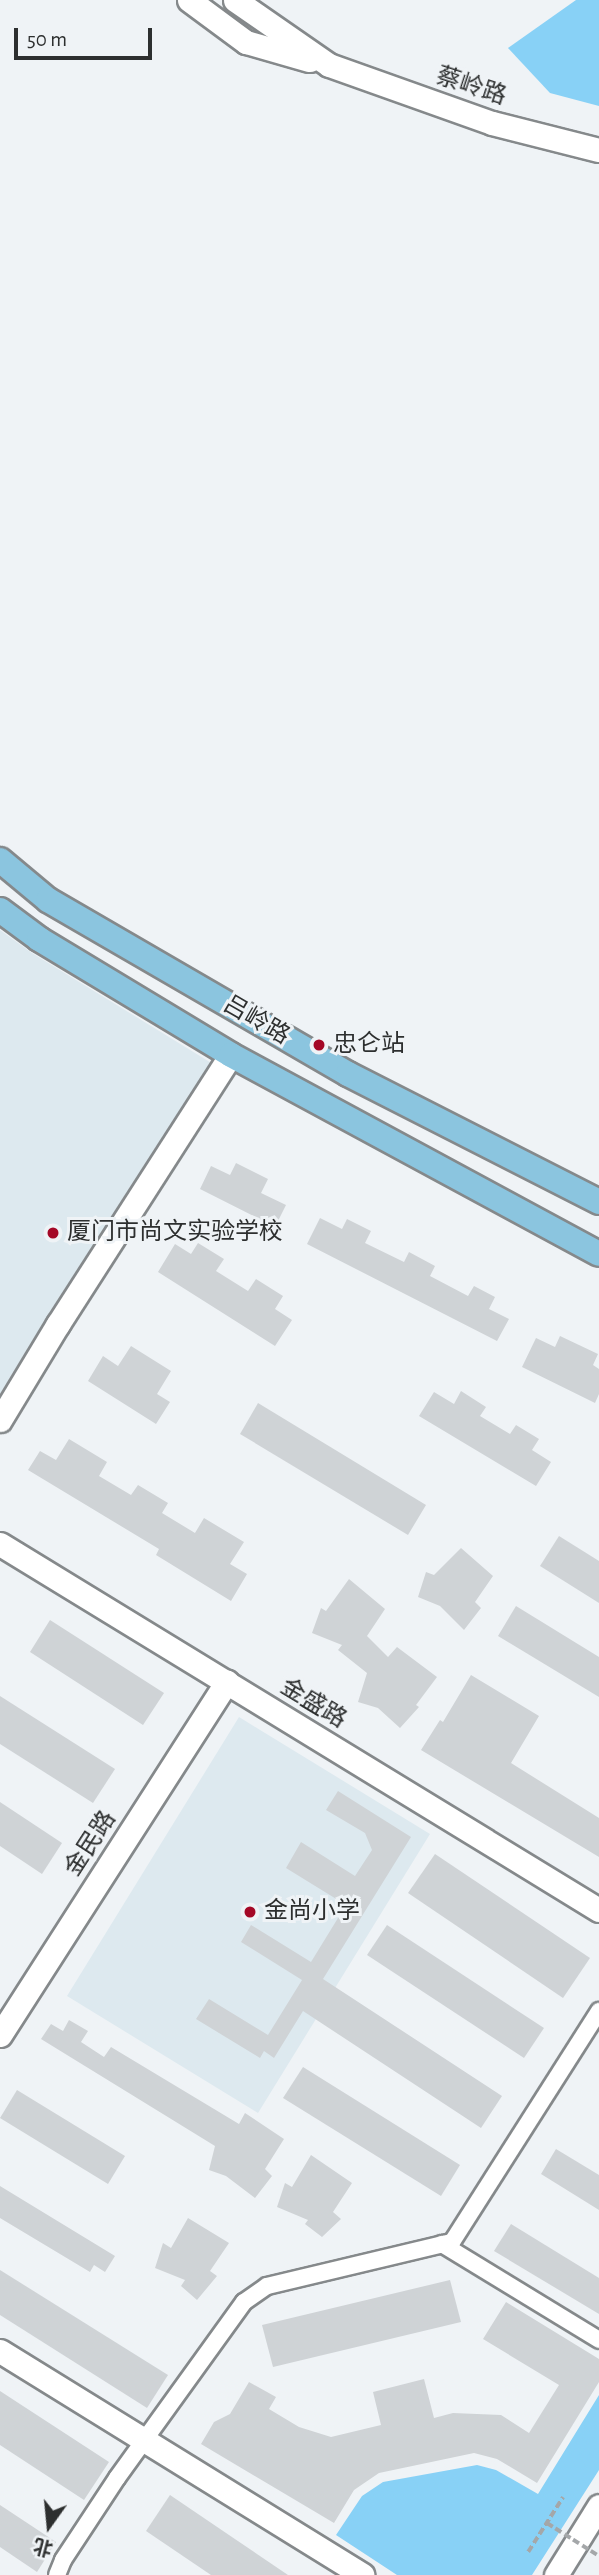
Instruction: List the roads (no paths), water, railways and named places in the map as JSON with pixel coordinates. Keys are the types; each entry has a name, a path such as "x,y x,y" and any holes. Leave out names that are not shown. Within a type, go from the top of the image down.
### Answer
{"main road":[{"name":"吕岭路","path":"0,860 48,900 348,1074 599,1202"},
{"name":"吕岭路","path":"0,910 39,939 231,1055 599,1254"}],"street":[{"name":"蔡岭路","path":"189,0 246,42 329,65 492,123 599,150"},
{"name":"蔡岭路","path":"235,0 329,65"},
{"name":"蔡岭路","path":"260,0 329,65"},
{"path":"0,1420 58,1324 231,1055"},
{"name":"金盛路","path":"0,1544 599,1910"},
{"name":"金民路","path":"0,2035 227,1682"},
{"path":"57,2575 63,2560 144,2440 244,2302 267,2286 452,2242 599,2011"},
{"path":"442,2244 599,2340"},
{"path":"0,2351 362,2575"},
{"path":"556,2575 599,2506"}],"place":[{"name":"忠仑站","path":"319,1045"},
{"name":"厦门市尚文实验学校","path":"53,1233"},
{"name":"金尚小学","path":"250,1912"}]}
